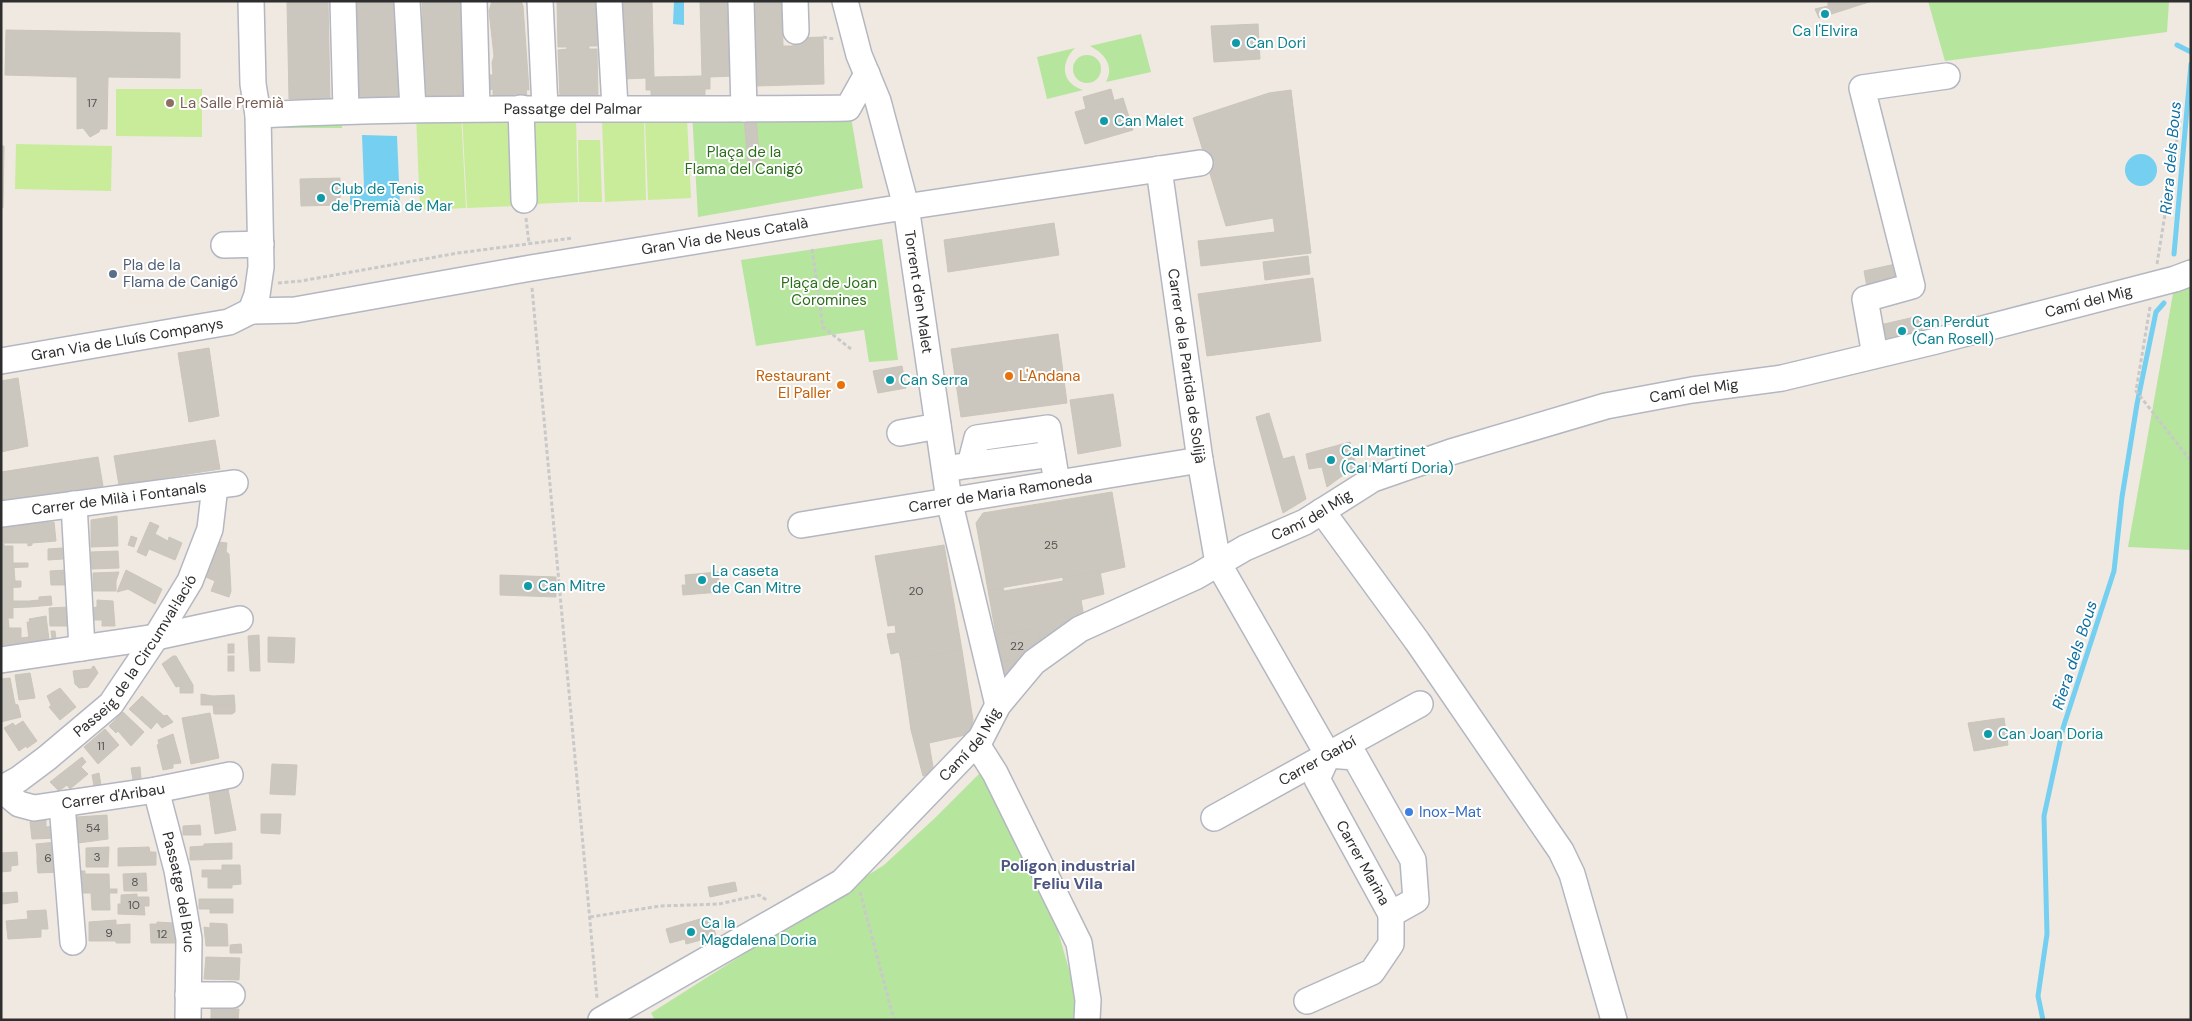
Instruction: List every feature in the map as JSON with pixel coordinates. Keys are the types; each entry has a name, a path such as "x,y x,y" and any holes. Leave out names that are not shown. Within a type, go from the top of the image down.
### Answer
{"street":[{"path":"251,1 253,84 258,115 261,268 264,284 257,295 251,311"},
{"path":"343,1 346,110"},
{"path":"407,1 413,109"},
{"path":"474,1 477,108"},
{"path":"524,200 533,108 540,1"},
{"path":"609,1 615,107"},
{"path":"741,1 744,109"},
{"path":"795,1 796,31"},
{"name":"Torrent d'en Malet","path":"845,1 859,55 878,101 906,206 949,500 998,705"},
{"name":"Passatge del Palmar","path":"258,115 346,110 477,108 848,108 867,74"},
{"path":"1875,356 1864,299 1912,286 1862,88 1947,76"},
{"name":"Gran Via de Neus Català","path":"251,311 295,310 530,268 906,206 1200,164"},
{"name":"Carrer de la Partida de Solijà","path":"1159,169 1200,460 1218,563"},
{"path":"224,246 260,244"},
{"name":"Camí del Mig","path":"610,1013 842,882 982,738 998,705 1034,662 1080,628 1197,576 1245,548 1305,522 1373,479 1452,452 1606,406 1692,390 1782,378 2175,279 2191,273"},
{"name":"Gran Via de Lluís Companys","path":"1,361 229,322 251,311"},
{"path":"900,433 938,426"},
{"path":"945,469 1023,458 1048,428 977,438 970,465"},
{"path":"1011,433 1023,458 1057,483"},
{"name":"Carrer de Maria Ramoneda","path":"801,525 1200,460"},
{"name":"Carrer de Milà i Fontanals","path":"1,514 225,484"},
{"name":"Passeig de la Circumval·lació","path":"1,789 19,779 47,758 111,704 156,637 190,581 225,484"},
{"path":"74,504 82,648"},
{"path":"1322,511 1417,641 1561,851 1572,874 1614,1020"},
{"path":"1218,563 1328,755"},
{"path":"1,660 156,637 240,619"},
{"name":"Carrer Garbí","path":"1214,818 1420,704"},
{"path":"976,743 995,773 1079,943 1088,1000 1087,1020"},
{"name":"Carrer Marina","path":"1328,755 1355,757 1413,860 1416,900 1391,914 1317,779 1328,755"},
{"name":"Carrer d'Aribau","path":"1,789 19,804 34,808 156,790 230,775"},
{"name":"Passatge del Bruc","path":"156,790 177,870 189,939 188,1020"},
{"path":"62,804 73,942"},
{"path":"1307,1001 1372,972 1391,944 1391,914"},
{"path":"188,995 232,995"}],"path":[{"path":"823,37 840,40"},
{"path":"524,200 590,917 610,1013"},
{"path":"812,249 823,328 851,349"},
{"path":"264,284 301,281"},
{"path":"854,869 894,1020"},
{"path":"590,917 660,906 719,904 759,895 787,913"}],"green space":[{"path":"1928,1 2169,1 2167,32 1945,61"},
{"path":"1141,34 1151,72 1106,82 1109,65 1100,52 1090,46"},
{"path":"1075,48 1067,60 1065,72 1070,83 1083,90 1047,99 1037,57"},
{"path":"1087,55 1097,59 1101,69 1097,79 1087,83 1077,79 1073,69 1077,59"},
{"path":"116,89 202,89 202,137 116,136"},
{"name":"Plaça de la Flama del Canigó","path":"850,111 863,188 698,217 692,112"},
{"path":"283,112 341,112 342,128 284,128"},
{"path":"461,114 466,208 420,210 416,115"},
{"path":"462,114 507,114 513,206 467,208"},
{"path":"530,117 576,118 578,202 535,204"},
{"path":"644,119 646,200 605,202 602,120"},
{"path":"645,119 687,119 691,198 648,200"},
{"path":"578,140 600,140 602,202 579,202"},
{"path":"16,144 112,146 111,191 15,189"},
{"name":"Plaça de Joan Coromines","path":"882,239 898,360 869,362 864,330 756,346 741,260"},
{"path":"2191,282 2191,550 2128,547 2174,288"},
{"path":"982,771 1057,928 1079,1004 1078,1020 655,1020 651,1013 884,865"}],"water":[{"path":"674,1 684,1 684,25 673,24"},
{"path":"362,135 397,136 400,205 350,205 350,187 364,186"},
{"path":"2141,154 2153,158 2157,170 2153,182 2141,186 2129,182 2125,170 2129,158"}],"building":[{"path":"287,1 328,1 330,99 289,99"},
{"path":"356,1 397,1 399,98 358,99"},
{"path":"422,1 463,1 465,98 424,98"},
{"path":"492,1 521,1 523,6 529,90 526,90 527,96 516,96 516,94 497,97 493,96 493,89 486,90 487,75 493,75 492,63 494,56 489,11"},
{"path":"557,1 596,1 597,46 589,46 589,49 597,49 598,97 560,98 558,50 567,49 567,47 558,47"},
{"path":"621,1 652,1 654,77 702,76 700,1 731,1 733,76 710,77 710,89 705,89 705,96 651,97 651,90 646,90 646,78 623,79"},
{"path":"754,1 782,1 783,46 793,46 793,38 823,37 824,84 756,86"},
{"name":"Ca l'Elvira","path":"1828,1 1872,1 1819,18 1815,9 1828,6"},
{"name":"Can Dori","path":"1258,24 1260,59 1214,62 1211,26"},
{"name":"La Salle Premià","path":"6,30 180,33 180,78 108,77 107,129 100,129 99,132 90,137 83,128 77,129 77,77 5,75"},
{"path":"1111,89 1114,100 1086,109 1083,97"},
{"path":"1291,90 1311,253 1201,266 1198,241 1275,232 1273,218 1226,226 1193,118 1269,93"},
{"name":"Can Malet","path":"1123,98 1133,130 1085,144 1075,112"},
{"path":"756,116 760,165 748,167 744,117"},
{"path":"1,146 4,146 3,208 1,208"},
{"name":"Club de Tenis de Premià de Mar","path":"340,178 340,205 301,206 300,179"},
{"path":"340,191 340,205 315,205 315,192"},
{"path":"1054,223 1059,255 948,272 944,240"},
{"path":"1308,256 1310,274 1265,280 1263,262"},
{"path":"1900,263 1903,280 1867,287 1864,271"},
{"path":"1313,278 1321,341 1207,356 1198,294"},
{"name":"Can Perdut (Can Rosell)","path":"1919,316 1924,338 1885,346 1880,325"},
{"name":"L'Andana","path":"1058,334 1067,403 961,417 951,349"},
{"path":"209,348 219,416 189,422 178,353"},
{"name":"Can Serra","path":"902,366 906,388 878,393 873,371"},
{"path":"18,378 28,446 1,452 1,381"},
{"path":"1113,394 1121,446 1078,454 1070,400"},
{"path":"1269,413 1283,459 1294,456 1306,499 1283,513 1256,417"},
{"path":"215,440 220,469 119,485 114,456"},
{"name":"Cal Martinet (Cal Martí Doria)","path":"1350,442 1357,469 1342,476 1327,487 1322,467 1309,469 1306,454"},
{"path":"98,457 103,486 1,503 1,472"},
{"path":"1112,492 1125,567 1101,573 1100,571 988,590 976,523 983,513"},
{"path":"117,516 118,546 91,547 91,520"},
{"path":"26,521 27,543 4,543 2,525"},
{"path":"54,522 56,541 32,543 32,545 28,546 26,524"},
{"path":"150,522 159,526 155,534 168,541 169,537 182,543 175,560 149,549 146,556 137,552"},
{"path":"2,525 4,546 1,546"},
{"path":"131,536 137,538 134,547 128,545"},
{"path":"219,542 227,543 226,552 229,554 231,591 229,597 211,591 215,581 206,577 216,549 218,550"},
{"path":"944,545 962,650 901,660 899,652 891,654 887,634 896,633 895,625 888,626 875,556"},
{"path":"1,546 13,546 13,563 28,563 28,567 1,568"},
{"path":"62,548 63,559 48,560 48,549"},
{"path":"118,551 119,568 92,569 91,552"},
{"path":"1,568 14,568 15,581 21,581 21,587 1,588"},
{"path":"66,570 67,585 51,585 50,571"},
{"path":"126,570 162,589 155,604 128,589 117,592"},
{"path":"1100,571 1104,594 1081,600 1084,617 1041,644 1038,628 996,635 988,590 1003,588 1004,591 1063,581 1063,577"},
{"path":"119,572 116,581 116,591 93,591 93,573"},
{"name":"La caseta de Can Mitre","path":"718,572 720,592 683,595 682,585 686,585 685,575"},
{"name":"Can Mitre","path":"500,575 556,577 556,597 500,595"},
{"path":"13,587 13,601 29,601 29,607 1,608 1,588"},
{"path":"51,596 52,605 29,607 29,601 39,600 39,597"},
{"path":"97,600 113,601 115,626 102,626 102,620 93,620 92,608 97,607"},
{"path":"69,607 68,626 50,626 49,608"},
{"path":"1,608 13,608 13,618 1,618"},
{"path":"46,616 49,640 30,648 27,622 30,622 29,619"},
{"path":"1,618 8,618 9,628 1,628"},
{"path":"1,628 21,628 21,638 29,637 30,648 1,650"},
{"path":"1038,628 1041,644 1026,658 1000,662 996,635"},
{"path":"51,631 55,631 56,639 52,639"},
{"path":"259,635 260,671 250,671 248,636"},
{"path":"268,637 295,638 294,663 268,662"},
{"path":"228,644 234,644 234,653 228,653"},
{"path":"962,650 973,720 970,734 929,743 934,773 923,776 911,730 901,660"},
{"path":"176,656 193,685 193,693 180,693 180,686 176,687 162,664"},
{"path":"228,656 234,656 234,671 228,671"},
{"path":"1026,658 1010,678 1002,672 1000,662"},
{"path":"94,666 98,673 88,687 79,688 75,684 73,671 92,669"},
{"path":"30,673 35,698 19,700 15,675"},
{"path":"10,678 15,704 18,705 21,717 1,722 1,679"},
{"path":"60,688 66,695 51,705 47,696"},
{"path":"201,694 213,696 234,695 235,705 201,705"},
{"path":"66,695 76,707 60,720 49,707"},
{"path":"142,696 164,716 167,715 173,722 162,728 157,722 151,729 129,709"},
{"path":"213,705 235,705 235,712 232,714 214,714"},
{"path":"123,712 144,732 131,746 118,731 116,733 109,726"},
{"path":"210,713 219,758 191,764 182,718"},
{"name":"Can Joan Doria","path":"2004,718 2008,745 1974,751 1968,723"},
{"path":"23,721 37,741 19,751 4,728 13,723 15,726"},
{"path":"105,729 119,745 98,764 84,747"},
{"path":"173,734 181,763 173,764 173,768 163,770 157,745 159,744 158,740"},
{"path":"82,757 86,762 81,767 88,774 70,789 67,785 59,791 50,782"},
{"path":"272,764 297,765 295,795 270,794"},
{"path":"140,767 141,778 133,780 131,768"},
{"path":"99,773 101,785 94,786 92,775"},
{"path":"228,789 236,830 215,834 209,793"},
{"path":"261,814 281,814 280,834 261,833"},
{"path":"107,815 108,839 78,843 77,817"},
{"path":"46,820 46,827 57,826 58,838 32,839 30,822"},
{"path":"200,825 201,835 183,835 183,826"},
{"path":"57,842 58,852 37,854 36,844"},
{"path":"232,843 232,859 190,860 190,847 204,846 204,844"},
{"path":"109,847 108,867 86,867 86,848"},
{"path":"149,847 150,852 156,852 156,865 118,866 118,848"},
{"path":"17,852 18,865 11,866 11,871 1,872 1,853"},
{"path":"58,852 59,862 37,863 37,854"},
{"path":"59,862 60,872 38,873 37,863"},
{"path":"222,865 240,865 241,884 232,885 232,888 208,888 208,877 202,877 202,870 222,870"},
{"path":"81,871 85,871 85,874 109,874 110,910 92,910 91,893 82,893"},
{"path":"146,873 147,891 124,891 123,874"},
{"path":"735,882 737,891 710,897 708,887"},
{"path":"109,889 117,889 117,893 109,893"},
{"path":"17,892 18,902 2,904 2,893"},
{"path":"137,894 137,897 149,897 149,906 144,906 145,915 118,914 118,904 121,904 121,895"},
{"path":"199,899 233,899 233,913 210,913 210,909 199,909"},
{"path":"46,910 48,929 41,929 41,937 8,939 6,921 28,919 27,911"},
{"name":"Ca la Magdalena Doria","path":"710,916 716,936 686,944 685,939 670,943 666,929"},
{"path":"116,920 116,925 130,924 130,943 89,941 89,922"},
{"path":"157,922 173,923 175,943 151,943 150,924 157,924"},
{"path":"210,923 227,924 228,946 206,946 204,927 210,928"},
{"path":"241,944 242,953 230,953 230,945"},
{"path":"206,957 240,958 239,980 204,979"},
{"path":"211,1009 239,1009 238,1020 211,1020"}],"waterway":[{"name":"Riera dels Bous","path":"2177,45 2191,52"},
{"name":"Riera dels Bous","path":"2174,254 2191,64"},
{"name":"Riera dels Bous","path":"2043,1020 2038,996 2047,934 2044,816 2063,728 2114,571 2122,497 2137,404 2156,312 2164,303"}],"place":[{"name":"Ca l'Elvira","path":"1825,14"},
{"name":"Can Dori","path":"1236,43"},
{"name":"La Salle Premià","path":"170,103"},
{"name":"Can Malet","path":"1104,121"},
{"name":"Club de Tenis de Premià de Mar","path":"321,198"},
{"name":"Pla de la Flama de Canigó","path":"113,274"},
{"name":"Can Perdut (Can Rosell)","path":"1902,331"},
{"name":"L'Andana","path":"1009,376"},
{"name":"Can Serra","path":"890,380"},
{"name":"Restaurant El Paller","path":"841,385"},
{"name":"Cal Martinet (Cal Martí Doria)","path":"1331,460"},
{"name":"La caseta de Can Mitre","path":"702,580"},
{"name":"Can Mitre","path":"528,586"},
{"name":"Can Joan Doria","path":"1988,734"},
{"name":"Inox-Mat","path":"1409,812"},
{"name":"Ca la Magdalena Doria","path":"691,932"}],"district":[{"name":"Polígon industrial Feliu Vila","path":"1068,874"}]}
